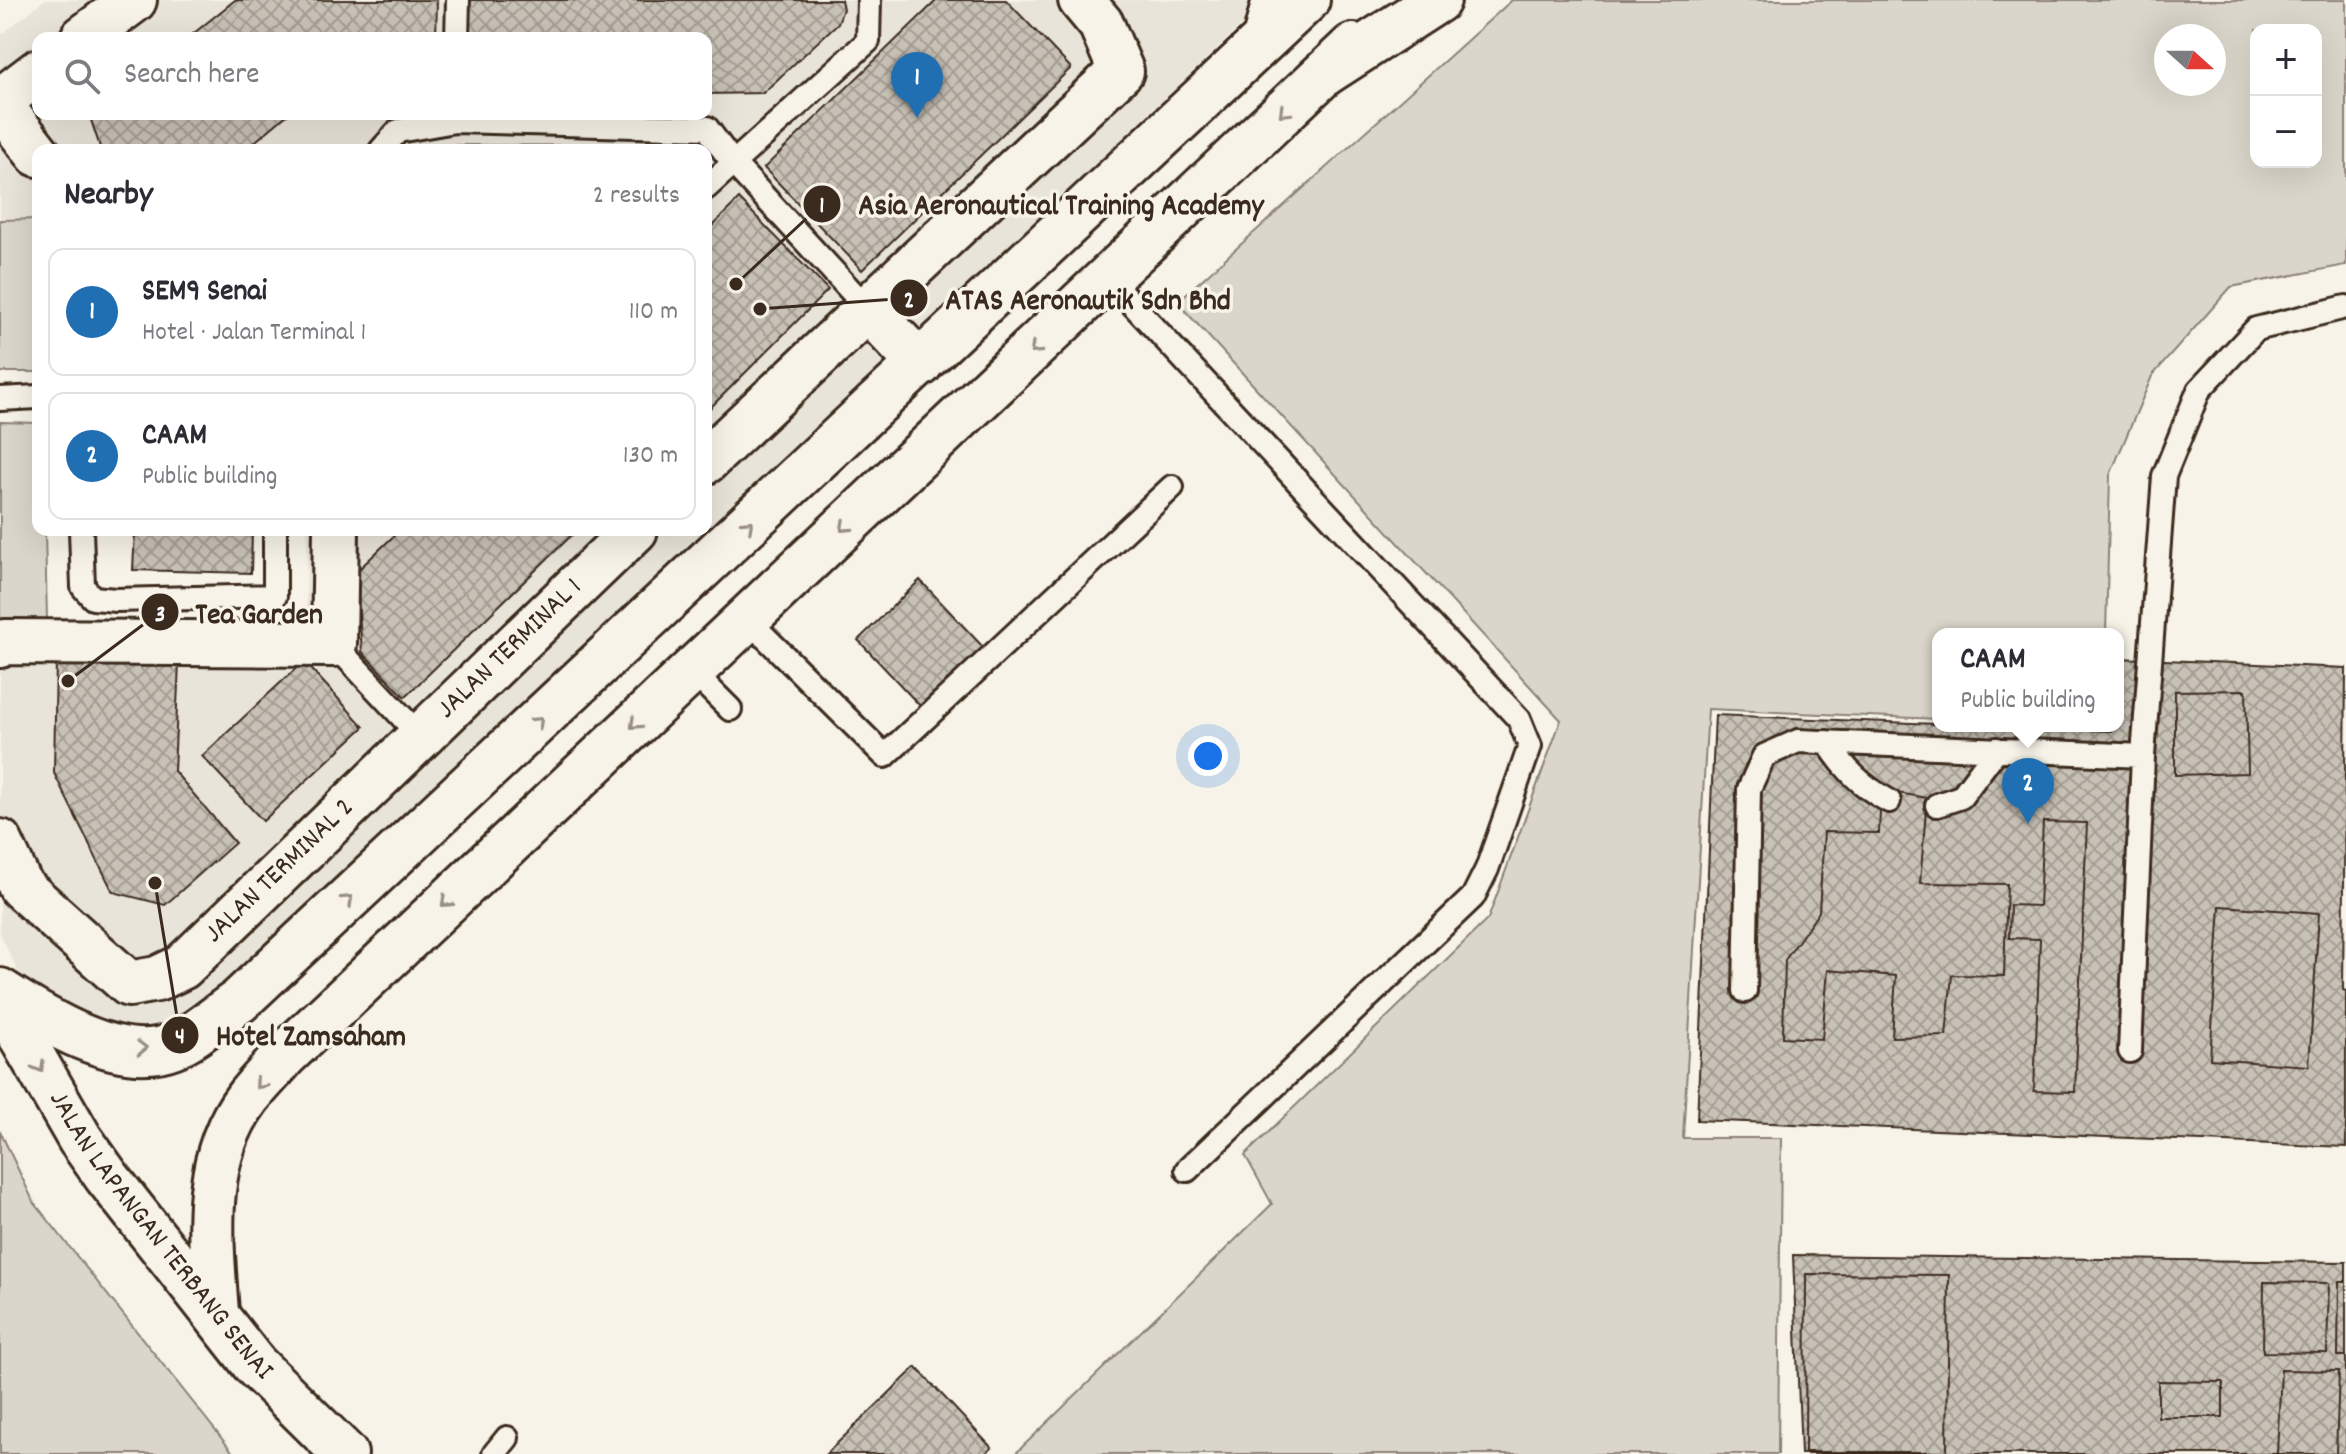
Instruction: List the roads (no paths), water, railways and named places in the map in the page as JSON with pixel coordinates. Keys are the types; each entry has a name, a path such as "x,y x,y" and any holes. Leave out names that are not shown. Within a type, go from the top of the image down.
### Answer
{"street":[{"path":"91,32 134,0"},
{"path":"712,455 866,307 1121,71 1101,24 1081,0"},
{"path":"0,991 36,1015 99,1043 138,1050 171,1046 239,1001 920,364 1270,19 1307,0"},
{"path":"216,1313 209,1210 222,1144 246,1099 285,1055 1401,0"},
{"path":"1325,73 1438,0"},
{"path":"32,77 0,103 32,146"},
{"path":"866,307 920,364"},
{"path":"0,645 334,644 341,536"},
{"name":"JALAN TERMINAL 1","path":"420,736 629,536"},
{"path":"701,570 747,619"},
{"path":"643,624 691,670"},
{"name":"JALAN TERMINAL 2","path":"0,842 21,887 100,962 129,984 157,979 182,967 420,736"},
{"name":"JALAN LAPANGAN TERBANG SENAI","path":"0,1000 80,1139 255,1365 345,1454"}],"lane":[{"path":"457,32 458,0"},
{"path":"712,182 868,41 869,0"},
{"path":"386,144 398,131 447,120"},
{"path":"506,120 707,128 733,163 866,307"},
{"path":"1109,279 1519,719 1530,746 1473,897 1187,1170"},
{"path":"2130,1051 2143,756 2164,476 2199,390 2256,329 2346,307"},
{"path":"0,399 32,397"},
{"path":"747,619 885,756 1172,487"},
{"path":"81,536 83,587 93,598 116,600 275,596 275,536"},
{"path":"334,644 420,736"},
{"path":"691,670 730,709"},
{"path":"1745,991 1749,789 1764,756 1798,741 2143,756"},
{"path":"1827,742 1845,770 1865,788 1889,801"},
{"path":"1937,805 1961,797 1997,749"}],"place":[{"name":"SEM9 Senai","path":"917,118"},
{"name":"Asia Aeronautical Training Academy","path":"736,284"},
{"name":"ATAS Aeronautik Sdn Bhd","path":"760,309"},
{"name":"Tea Garden","path":"68,681"},
{"name":"CAAM","path":"2028,824"},
{"name":"Hotel Zamsaham","path":"155,883"}]}
